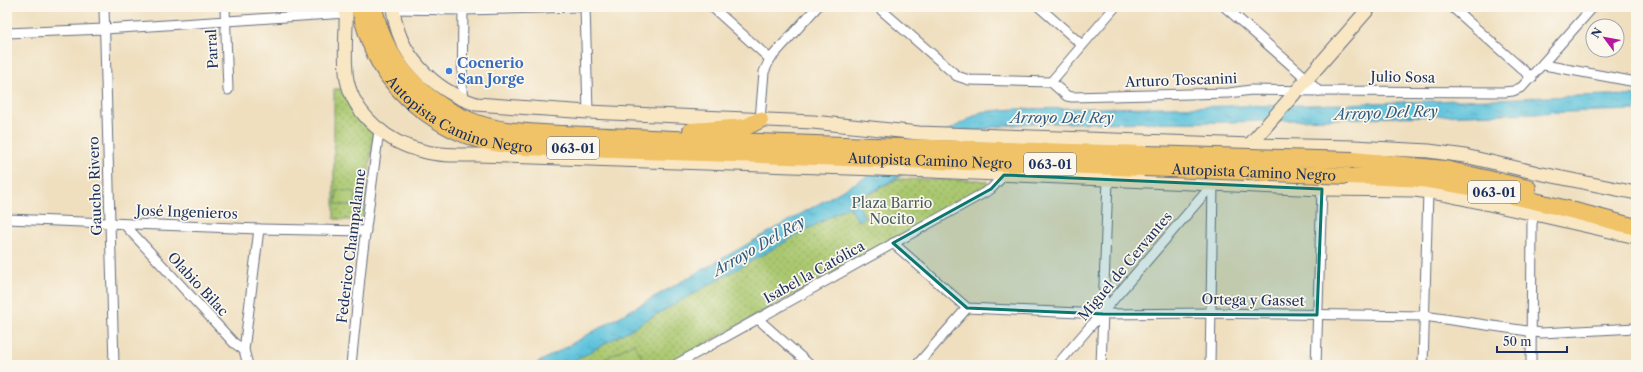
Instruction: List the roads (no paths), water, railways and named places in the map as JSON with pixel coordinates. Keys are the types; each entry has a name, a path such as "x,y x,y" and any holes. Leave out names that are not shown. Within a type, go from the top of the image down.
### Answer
{"highway":[{"name":"Autopista Camino Negro","path":"374,7 376,21 383,38 402,70 415,85 446,109 470,121 491,128 512,132 611,136 858,157 967,149 1348,176 1408,178 1512,195 1636,227"},
{"name":"Autopista Camino Negro","path":"350,9 367,35 376,57 402,93 433,117 466,135 484,141 523,147 955,160 1353,160 1410,165 1468,173 1636,215"},
{"path":"611,136 746,127 760,120"}],"street":[{"name":"Gaucho Rivero","path":"104,7 114,365"},
{"name":"Parral","path":"225,7 228,90"},
{"path":"578,7 393,8 401,37 409,53 421,70 445,90 462,100 476,104 588,112 813,122 919,133 981,134 1250,145 1354,147 1443,152 1636,193"},
{"path":"585,7 588,112"},
{"path":"712,7 770,60"},
{"path":"760,120 764,72 770,60 817,7"},
{"path":"878,7 957,76 969,80 1051,82 1115,7"},
{"path":"1039,7 1082,45"},
{"path":"1225,7 1306,78 1318,91"},
{"path":"1210,365 1213,184 1250,145 1306,78 1370,7"},
{"path":"1452,7 1532,78"},
{"name":"Julio Sosa","path":"1318,91 1513,91 1522,87 1532,78 1593,7"},
{"path":"462,100 463,8"},
{"path":"7,33 105,29 350,9 345,63 350,91 354,99 379,130 394,140 415,149 435,153 858,157 932,171 1108,180 1428,192 1535,214 1636,238"},
{"path":"1544,65 1636,82"},
{"name":"Arturo Toscanini","path":"1051,82 1066,96 1072,97 1229,93 1251,90 1318,91"},
{"name":"Federico Champalanne","path":"351,365 379,130"},
{"name":"Isabel la Católica","path":"676,365 991,189 1004,175"},
{"path":"1101,365 1108,180"},
{"name":"Miguel de Cervantes","path":"1058,365 1213,184"},
{"path":"1316,365 1322,189"},
{"path":"1423,365 1428,192"},
{"path":"1531,365 1532,223 1535,214"},
{"name":"José Ingenieros","path":"7,219 366,232"},
{"name":"Olabio Bilac","path":"124,224 234,343 244,350"},
{"path":"248,365 244,350 260,229"},
{"path":"893,243 967,308 917,365"},
{"name":"Ortega y Gasset","path":"967,308 1103,314 1211,313 1424,316 1532,332 1636,328"},
{"path":"758,319 810,365"}],"water":[{"name":"Arroyo Del Rey","path":"1608,95 1636,96 1636,110 1229,122 1034,123 993,127 979,131 856,201 865,217 858,221 849,206 567,365 534,365 981,112 1014,109 1311,105"}],"place":[{"name":"Cocnerio San Jorge","path":"449,71"}],"park label":[{"name":"Plaza Barrio Nocito","path":"892,212"}]}
